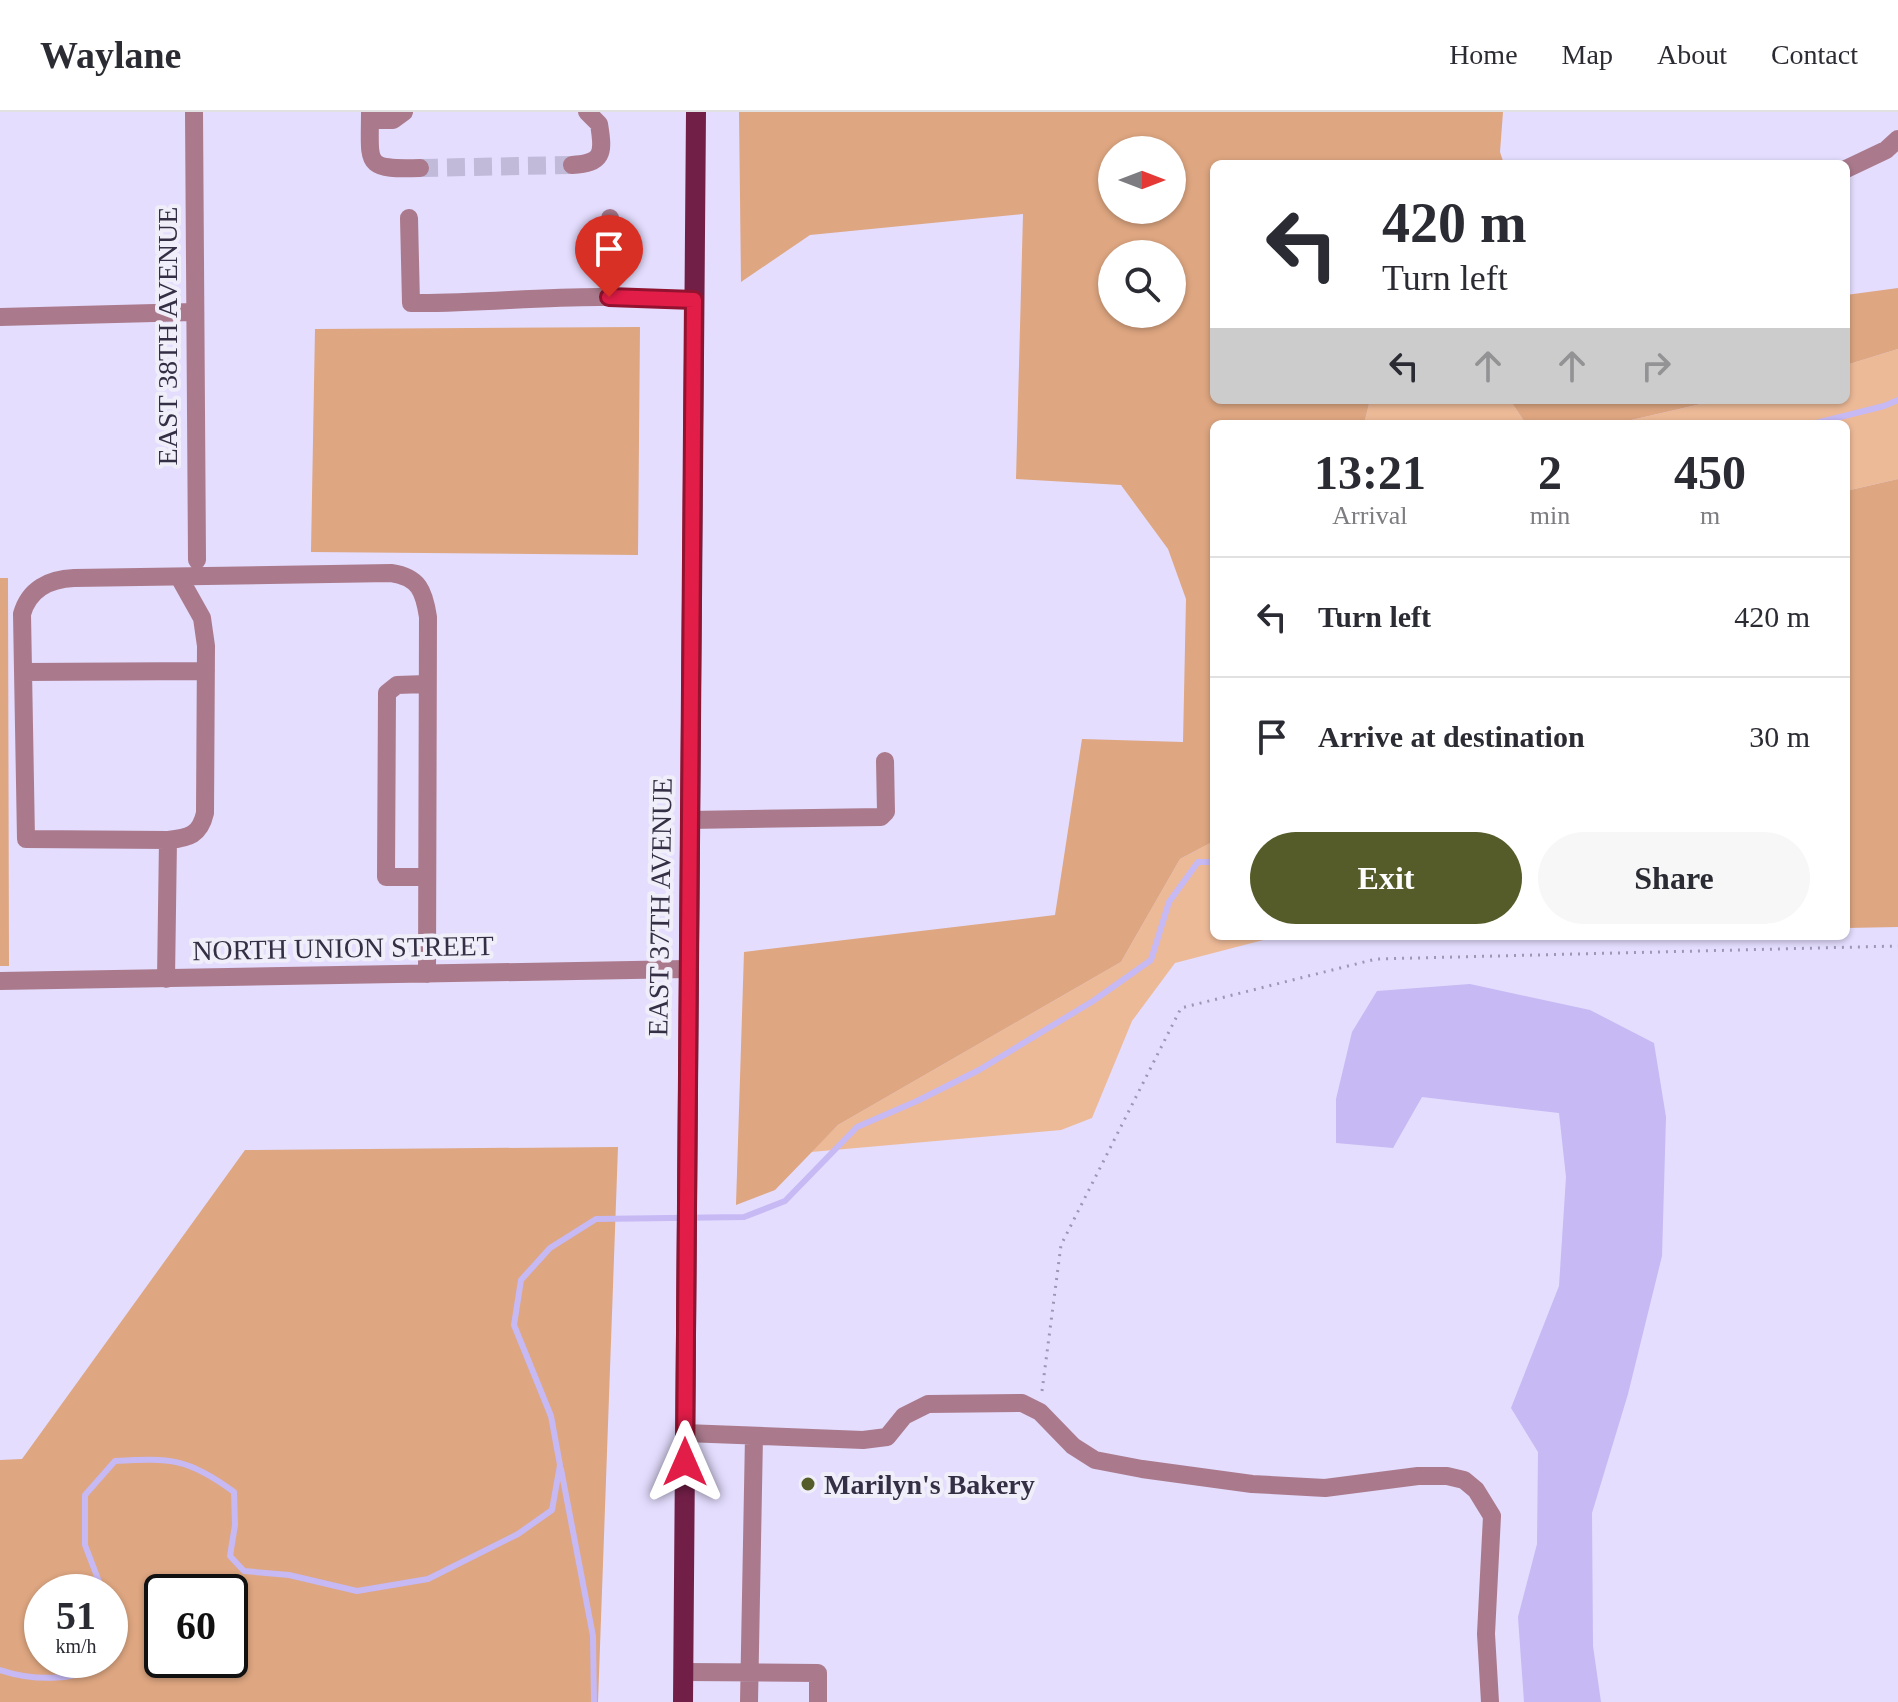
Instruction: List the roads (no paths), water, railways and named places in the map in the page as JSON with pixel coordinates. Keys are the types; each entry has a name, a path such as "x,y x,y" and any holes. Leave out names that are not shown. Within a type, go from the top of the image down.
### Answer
{"main road":[{"name":"EAST 37TH AVENUE","path":"683,1702 696,112"}],"street":[{"name":"EAST 38TH AVENUE","path":"194,112 197,560"},
{"path":"404,112 393,120 370,116 370,158 385,169 420,168"},
{"path":"572,165 591,164 601,150 599,124 587,112"},
{"path":"1850,167 1886,150 1898,139"},
{"path":"409,218 411,303 472,304 609,297 694,300"},
{"path":"609,297 610,218"},
{"path":"0,317 193,312"},
{"path":"179,577 202,618 206,671 205,813 196,834 168,840 26,839 22,614 29,597 43,586 60,579 179,577 404,575 416,582 425,598 428,617 427,974"},
{"path":"23,672 206,671"},
{"path":"426,684 397,685 387,693 386,877 427,877"},
{"path":"689,820 881,817 886,812 885,761"},
{"path":"166,979 168,840"},
{"name":"NORTH UNION STREET","path":"0,981 687,969"},
{"path":"685,1433 863,1440 887,1437 904,1416 928,1404 1022,1403 1040,1412 1073,1446 1095,1460 1142,1469 1252,1484 1325,1488 1418,1476 1447,1476 1464,1480 1476,1490 1492,1516 1486,1634 1490,1702"},
{"path":"749,1702 754,1436"},
{"path":"683,1672 818,1673 818,1702"}],"waterway":[{"path":"1828,420 1898,400"},
{"path":"96,1574 85,1545 85,1495 115,1461 151,1460 191,1466 234,1492 235,1525 230,1556 244,1571 289,1575 357,1591 428,1579 518,1534 552,1510 560,1465 551,1416 514,1325 521,1280 550,1248 596,1219 744,1217 785,1201 857,1127 979,1070 1093,1001 1151,960 1169,902 1198,862 1210,862"},
{"path":"561,1469 593,1636 594,1702"},
{"path":"0,1670 24,1676"}],"tunnel":[{"path":"420,168 572,165"}],"place":[{"name":"Marilyn's Bakery","path":"808,1484"}]}
